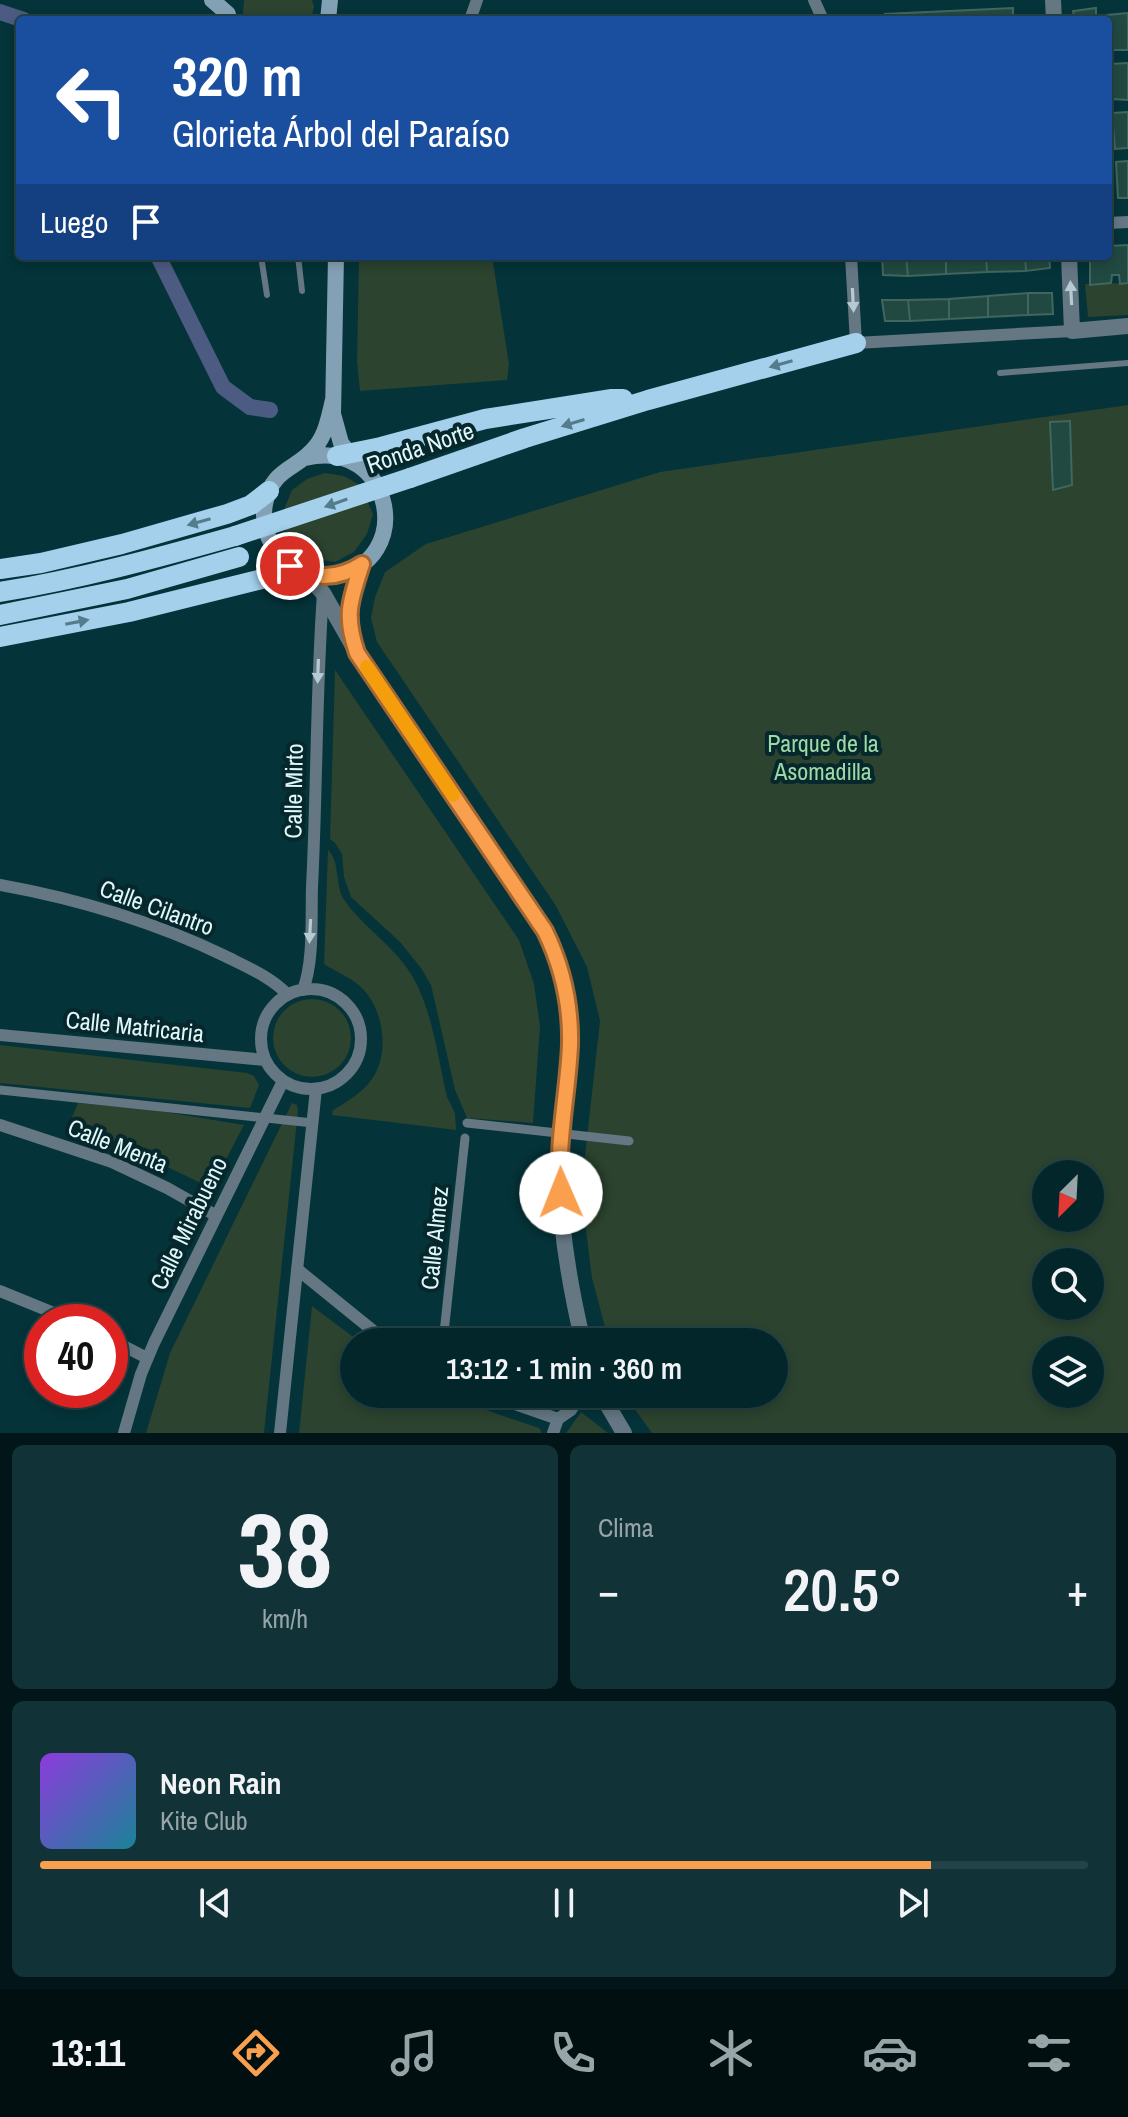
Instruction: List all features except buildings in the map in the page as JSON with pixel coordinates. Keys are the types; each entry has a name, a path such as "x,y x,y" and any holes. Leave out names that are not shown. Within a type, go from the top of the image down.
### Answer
{"highway":[{"name":"Ronda Norte","path":"0,592 83,576 235,536 525,438 648,400 856,343"},
{"path":"348,458 485,419 612,399 648,400"},
{"path":"0,569 122,544 227,514 251,505 269,491"},
{"path":"0,615 127,589 239,557"},
{"path":"0,637 129,612 301,572"}],"main road":[{"path":"212,0 228,11"},
{"path":"336,260 333,400 338,435 348,458 378,485 386,512 385,526 374,551 362,564 341,574 317,576 301,572 271,545 264,518 269,491 284,470 305,458 316,455 348,458"},
{"path":"305,458 319,441 333,400"}],"street":[{"path":"851,260 856,343 1128,326"},
{"path":"1069,260 1072,331"},
{"path":"357,653 349,621 362,564"},
{"path":"301,572 323,593 357,653 545,931 556,954 566,993 570,1044 559,1171 569,1276 580,1328"},
{"name":"Calle Mirto","path":"303,990 309,953 323,593"},
{"name":"Calle Cilantro","path":"0,885 61,897 157,927 242,965 280,986 288,995"},
{"path":"303,990 317,990 343,1001 353,1012 361,1040 359,1054 343,1078 316,1089 299,1088 283,1081 265,1060 261,1045 267,1016 276,1004 288,995 303,990"},
{"name":"Calle Matricaria","path":"0,1035 265,1060"},
{"name":"Calle Mirabueno","path":"124,1433 147,1358 283,1081"},
{"path":"280,1433 316,1089"},
{"path":"0,1090 313,1123"},
{"path":"467,1123 629,1141"},
{"name":"Calle Menta","path":"0,1125 112,1162 215,1215"},
{"name":"Calle Almez","path":"445,1328 465,1138"},
{"path":"297,1269 370,1328"},
{"path":"0,1291 32,1304"},
{"path":"128,1348 147,1358"},
{"path":"526,1408 558,1419"},
{"path":"553,1433 558,1419 572,1408"},
{"path":"609,1408 624,1433"}],"lane":[{"path":"262,260 267,295"},
{"path":"298,260 302,291"},
{"path":"1000,373 1128,363"}],"green space":[{"path":"244,0 312,0 314,7 312,16 244,16"},
{"path":"359,260 493,260 509,364 507,380 360,391 357,362"},
{"path":"1128,283 1128,315 1088,317 1085,284"},
{"name":"Parque de la Asomadilla","path":"1128,405 1128,1433 652,1433 634,1408 788,1408 788,1328 605,1328 592,1278 581,1191 600,1021 587,967 556,906 377,642 371,618 385,572 426,544 660,472"},
{"path":"325,473 344,476 360,485 373,514 367,534 354,552 335,562 309,558 294,546 284,526 285,507 292,490 307,479"},
{"path":"335,670 519,940 534,984 540,1026 533,1123 467,1118 455,1090 431,985 400,942 351,897 344,877 342,854 330,839"},
{"path":"328,850 335,861 345,901 396,954 418,987 434,1034 447,1097 455,1113 456,1130 332,1115 333,1110 359,1093 372,1079 381,1057 382,1032 369,996 357,983 324,964"},
{"path":"312,999 327,1002 344,1016 351,1038 348,1053 334,1070 312,1077 297,1074 280,1060 273,1038 276,1023 290,1006"},
{"path":"0,1045 247,1073 254,1076 259,1085 250,1108 0,1083"},
{"path":"78,1103 147,1109 244,1125 211,1188 69,1124"},
{"path":"292,1103 297,1105 298,1111 264,1433 146,1433 170,1353"},
{"path":"312,1306 341,1328 340,1408 480,1408 539,1428 542,1433 299,1433"},
{"path":"581,1412 608,1433 566,1433"}],"waterway":[{"path":"0,12 16,17"},
{"path":"160,260 223,387 250,407 270,410"}],"slow traffic":[{"path":"367,667 453,795"}],"route":[{"path":"290,566 305,573 329,576 362,564 349,621 357,653 545,931 556,954 566,993 570,1044 560,1143 561,1193"}]}
